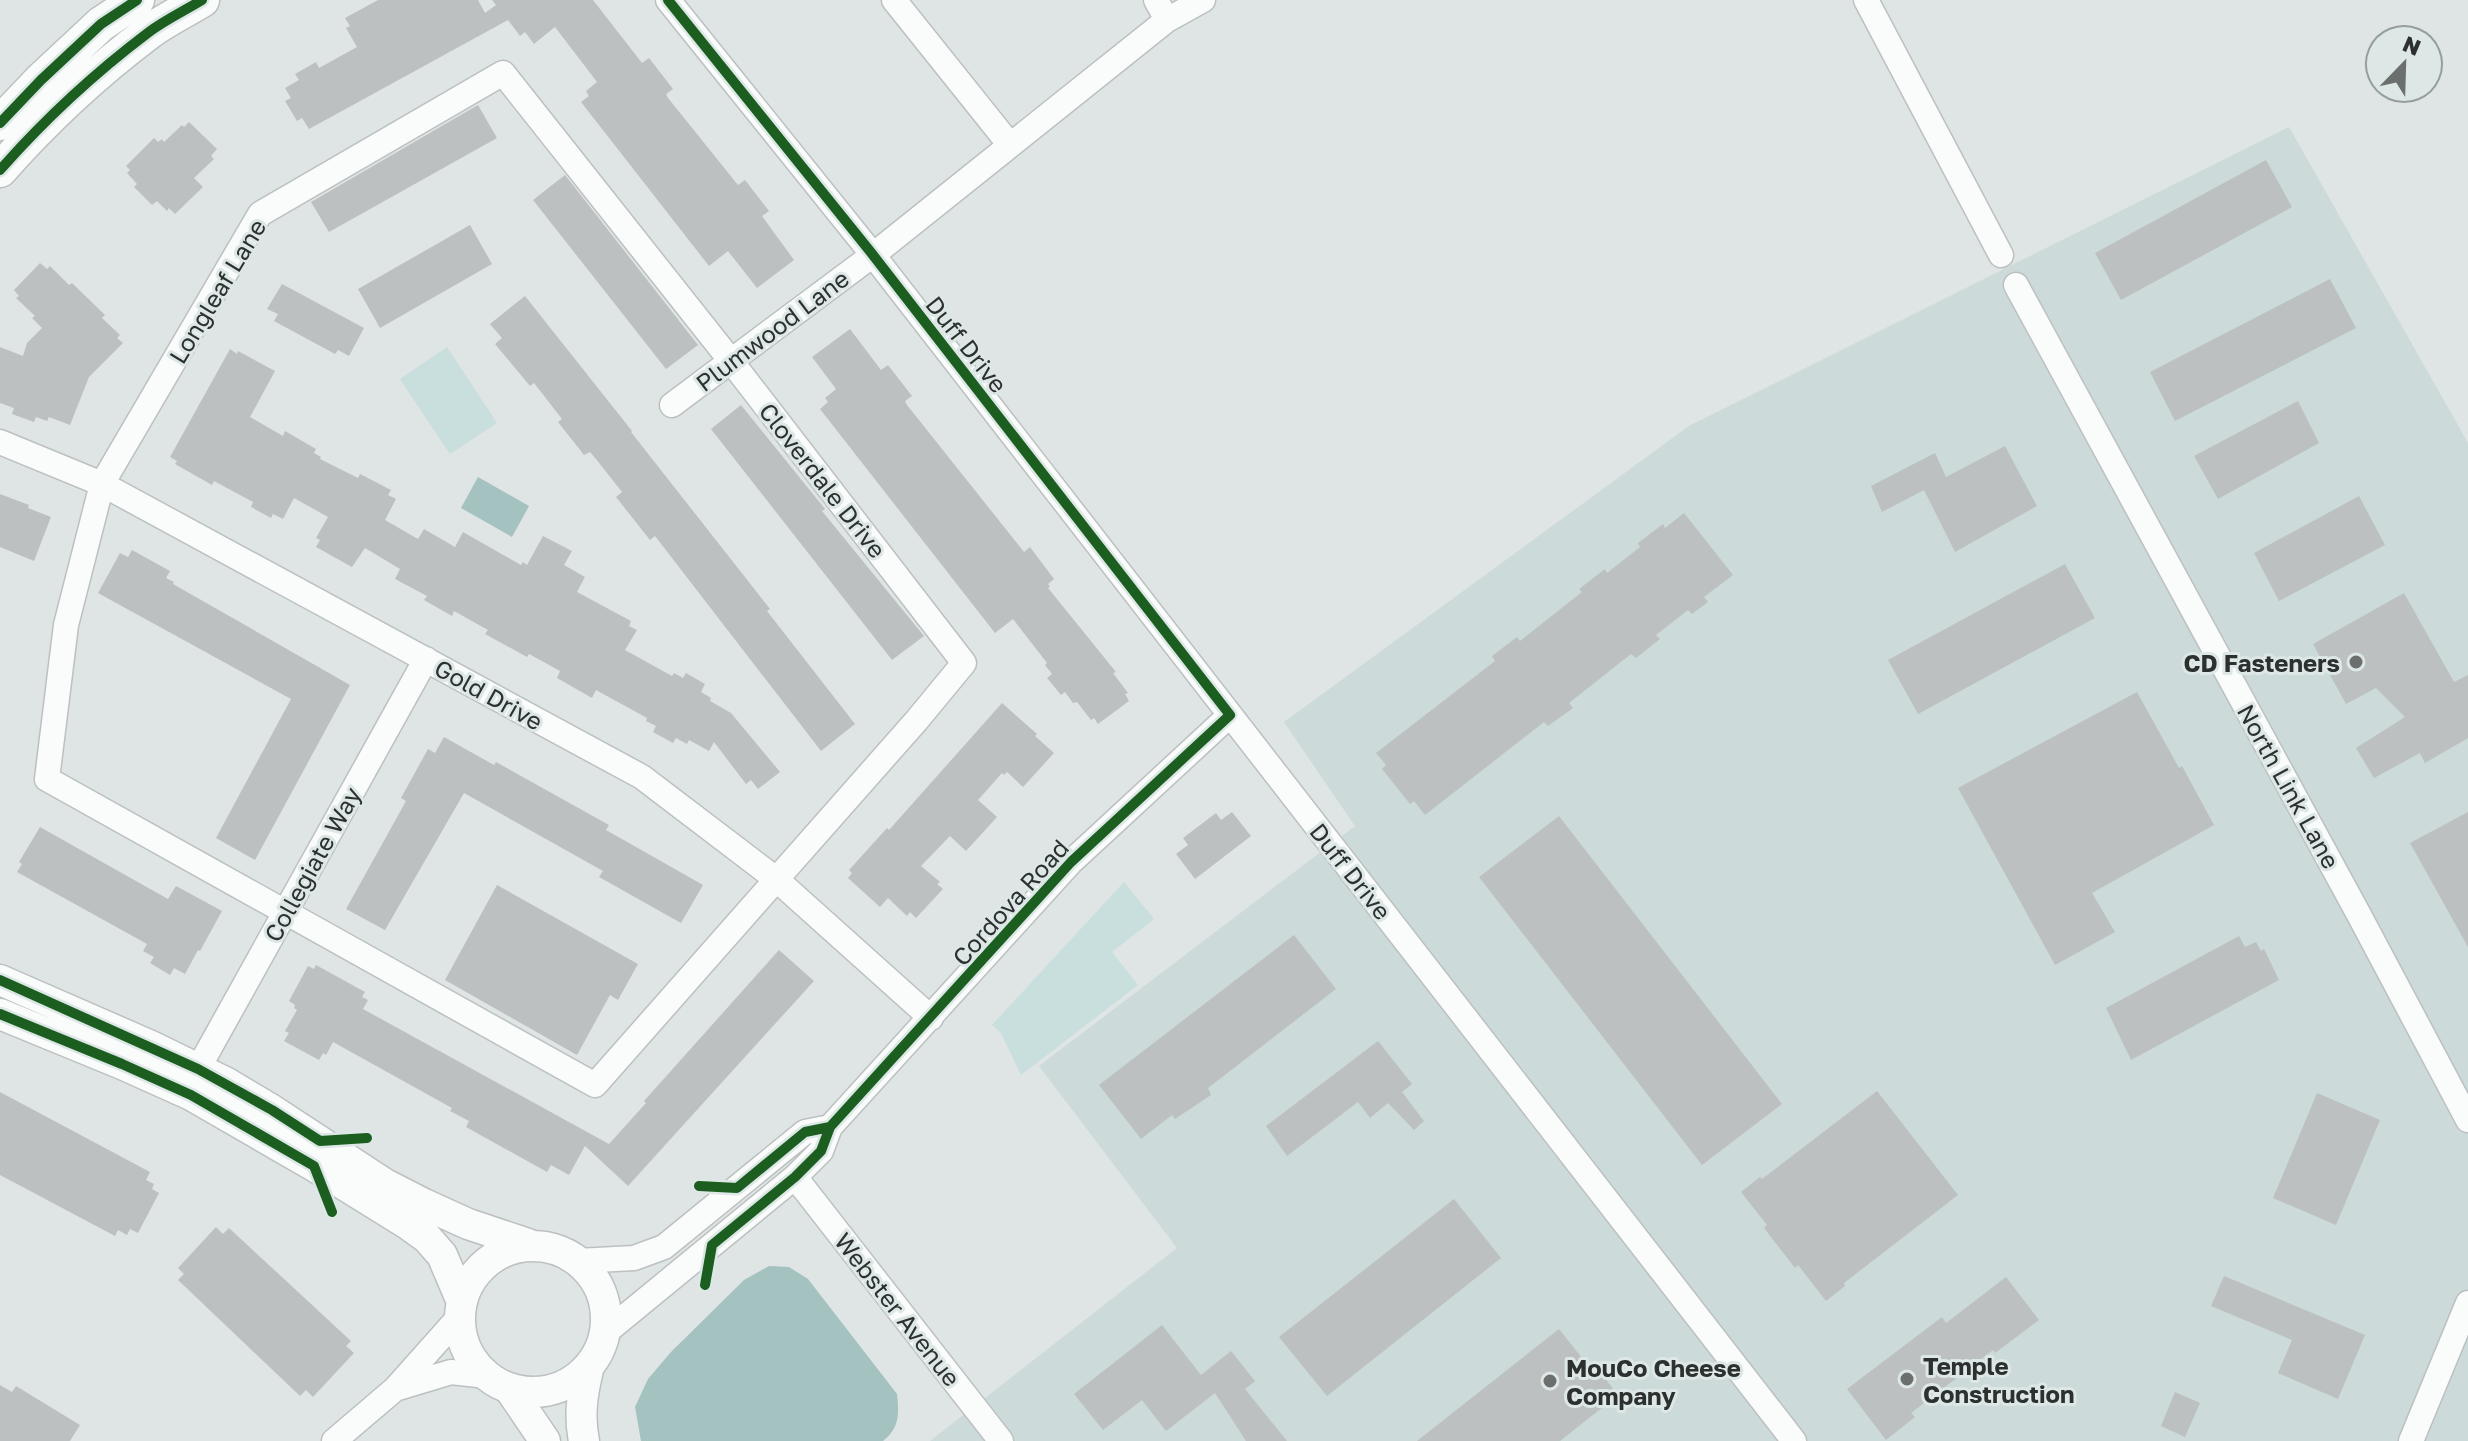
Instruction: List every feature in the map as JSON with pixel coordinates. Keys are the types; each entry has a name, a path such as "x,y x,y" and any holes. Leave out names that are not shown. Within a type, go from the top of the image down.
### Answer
{"main road":[{"path":"0,123 101,24 137,0"},
{"path":"0,170 88,83 151,31 202,0"}],"street":[{"name":"Duff Drive","path":"668,0 873,255 1794,1441"},
{"path":"894,0 1010,145"},
{"name":"Plumwood Lane","path":"672,405 873,255 1010,145 1161,10 1203,0"},
{"path":"1866,0 2001,255"},
{"name":"Cloverdale Drive","path":"503,73 964,663 776,879"},
{"name":"Longleaf Lane","path":"285,912 47,779 66,625 102,484 260,214 503,73"},
{"name":"North Link Lane","path":"2016,285 2468,1120"},
{"name":"Gold Drive","path":"0,442 102,484 642,777 776,879 931,1018"},
{"name":"Collegiate Way","path":"198,1069 426,659"},
{"name":"Cordova Road","path":"605,1333 795,1177 821,1151 830,1127 1071,862 1230,715"},
{"path":"285,912 595,1085 776,879"},
{"path":"0,980 198,1069 272,1110 385,1184 468,1224 528,1244 561,1251 578,1261 598,1286 605,1309 605,1333 588,1370 582,1397 584,1441"},
{"path":"0,1014 191,1095 314,1166 427,1238 442,1255 461,1309 462,1336 472,1357 498,1382 545,1441"},
{"name":"Cordova Road","path":"578,1261 634,1258 664,1247 805,1132 830,1127"},
{"name":"Webster Avenue","path":"795,1177 1001,1441"},
{"path":"334,1441 395,1389 461,1309 468,1284 481,1266 494,1255 528,1244"},
{"path":"2411,1441 2468,1303"},
{"path":"395,1389 451,1372 533,1391 552,1390 567,1385 588,1370"}],"shaded area":[{"path":"2289,127 2468,443 2468,1441 930,1441 1177,1248 1039,1066 1355,826 1284,722 1689,426"},
{"path":"447,347 497,423 450,454 400,379"},
{"path":"478,477 529,506 512,537 461,508"},
{"path":"1124,882 1154,919 1112,952 1138,985 1021,1075 1001,1033 992,1025"},
{"path":"769,1266 789,1267 808,1279 897,1394 898,1414 893,1431 883,1441 641,1441 635,1407 648,1379 744,1280"}],"building":[{"path":"378,0 478,0 485,13 496,5 492,0 593,0 642,63 649,58 673,89 666,94 668,98 738,185 745,180 769,211 762,216 794,260 757,288 728,251 709,266 581,102 589,96 586,91 597,82 555,27 534,44 525,32 520,36 508,20 309,129 302,118 297,121 285,101 291,98 285,88 299,80 295,74 316,62 319,68 357,47 346,28 350,26 345,18"},
{"path":"478,105 497,138 329,232 311,202"},
{"path":"189,122 217,149 211,156 214,159 194,178 203,187 175,214 157,201 152,205 134,187 137,184 127,173 130,170 126,166 154,138 164,142"},
{"path":"2266,160 2292,207 2121,300 2095,253"},
{"path":"565,175 698,345 666,369 533,200"},
{"path":"470,225 492,264 380,328 358,289"},
{"path":"40,263 47,269 50,266 69,285 72,283 105,315 102,318 120,335 117,338 123,343 89,377 70,425 49,417 47,421 36,417 34,422 12,414 14,408 0,403 0,347 23,356 27,343 42,328 32,318 35,316 16,298 19,296 14,290"},
{"path":"2330,279 2356,328 2175,421 2150,372"},
{"path":"282,284 364,328 349,356 338,350 335,354 274,321 278,314 267,309"},
{"path":"525,296 770,609 767,611 855,724 821,751 655,536 650,540 616,497 622,492 596,459 590,452 584,455 558,422 562,419 534,383 530,386 495,344 502,338 490,324"},
{"path":"850,329 881,370 888,365 912,396 905,401 907,405 1024,552 1030,547 1054,579 1048,588 1116,672 1113,673 1128,693 1125,694 1129,701 1098,724 1065,692 1061,695 1047,678 1052,674 1045,665 1047,663 1013,619 995,633 820,409 828,402 825,398 836,389 812,357"},
{"path":"230,349 275,371 250,417 283,436 285,431 316,449 314,453 320,459 391,490 388,495 396,499 385,520 418,539 424,529 455,547 463,532 521,565 523,562 527,565 543,536 572,551 564,565 585,577 577,592 631,621 629,626 637,630 625,650 672,676 674,673 683,678 686,673 705,684 701,692 731,713 780,772 758,789 751,780 746,784 714,742 709,751 689,740 687,744 676,738 673,743 653,732 656,726 646,721 647,718 596,690 592,698 557,678 560,671 485,634 488,630 454,611 452,616 424,600 427,596 395,579 400,569 365,548 352,567 316,547 320,540 316,538 328,517 294,498 283,519 273,514 271,518 251,507 253,502 214,481 212,485 175,464 177,461 170,457"},
{"path":"2298,401 2319,443 2218,499 2194,456"},
{"path":"741,405 924,636 892,660 711,429"},
{"path":"2005,446 2037,506 1955,552 1924,490 1882,512 1871,486 1935,453 1946,477"},
{"path":"0,494 51,517 34,561 0,547"},
{"path":"2359,496 2385,545 2279,601 2254,553"},
{"path":"1684,513 1733,575 1704,597 1708,602 1692,614 1688,610 1656,635 1660,639 1636,658 1631,654 1569,703 1573,708 1548,726 1544,722 1425,815 1414,801 1410,804 1382,769 1386,765 1376,753 1495,661 1492,656 1517,637 1520,641 1582,592 1579,589 1605,569 1607,573 1640,547 1638,543"},
{"path":"132,550 170,571 166,578 173,584 350,685 255,860 216,838 291,699 98,593 120,553 128,557"},
{"path":"2065,564 2095,618 1918,714 1888,660"},
{"path":"2404,593 2454,682 2468,675 2468,738 2425,763 2420,753 2374,778 2356,748 2405,717 2376,688 2346,704 2313,644"},
{"path":"2137,692 2214,825 2092,893 2115,932 2055,965 1958,788"},
{"path":"1002,703 1054,753 1023,787 1007,772 1002,773 978,800 997,817 966,851 950,836 921,866 940,882 937,884 943,889 916,918 910,912 907,916 888,898 880,907 848,878 852,873 849,870 887,828 889,830"},
{"path":"444,737 494,765 496,762 609,825 606,830 703,885 681,923 599,877 603,871 464,793 385,930 346,909 406,801 401,798 428,749 435,753"},
{"path":"1232,812 1251,836 1195,879 1176,854 1188,845 1183,838 1216,813 1221,820"},
{"path":"2468,812 2468,947 2410,843"},
{"path":"1559,816 1782,1104 1702,1165 1479,877"},
{"path":"40,827 168,899 176,886 222,911 185,974 174,968 170,975 150,963 154,957 143,951 147,944 17,872 22,864 19,862"},
{"path":"497,885 638,964 618,1000 610,995 577,1055 445,980"},
{"path":"1294,935 1336,989 1208,1088 1211,1095 1175,1119 1172,1115 1141,1139 1099,1085"},
{"path":"2239,936 2245,947 2256,942 2261,951 2264,949 2279,980 2131,1060 2106,1008"},
{"path":"779,950 814,981 628,1186 585,1146 569,1175 551,1165 547,1172 466,1127 469,1121 450,1111 452,1108 333,1042 326,1055 323,1053 319,1060 284,1041 289,1033 285,1031 297,1010 289,1001 308,966 314,969 316,965 365,992 362,997 368,1000 363,1009 609,1144"},
{"path":"1378,1041 1412,1084 1402,1092 1424,1121 1414,1130 1388,1103 1370,1118 1358,1102 1287,1156 1266,1126"},
{"path":"1877,1091 1958,1195 1844,1283 1845,1286 1826,1301 1798,1265 1795,1268 1741,1192"},
{"path":"0,1092 150,1172 146,1180 154,1184 152,1189 159,1193 138,1233 130,1229 127,1235 118,1230 115,1236 0,1175"},
{"path":"2317,1093 2380,1120 2336,1225 2273,1198"},
{"path":"1454,1199 1501,1258 1327,1396 1279,1337"},
{"path":"216,1227 223,1234 229,1228 351,1341 346,1346 354,1353 313,1397 306,1390 300,1396 178,1280 184,1274 178,1268"},
{"path":"2224,1276 2365,1335 2338,1399 2278,1373 2292,1340 2211,1306"},
{"name":"Temple Construction","path":"2006,1277 2039,1320 1995,1353 1993,1350 1911,1413 1915,1417 1886,1440 1847,1389 1942,1317 1946,1323"},
{"path":"1162,1325 1201,1375 1231,1351 1255,1381 1245,1389 1287,1441 1246,1441 1215,1393 1166,1431 1142,1400 1103,1430 1074,1394"},
{"name":"MouCo Cheese Company","path":"1559,1329 1590,1368 1594,1364 1618,1395 1560,1441 1417,1441"},
{"path":"0,1385 12,1392 16,1386 80,1425 70,1441 0,1441"},
{"path":"2175,1392 2200,1403 2185,1437 2161,1426"}],"cycle path":[{"path":"0,123 101,24 137,0"},
{"path":"0,170 71,97 110,63 155,28 202,0"},
{"path":"668,0 873,255 1230,715 1071,862 830,1127 821,1151 795,1177 712,1245 705,1285"},
{"path":"0,980 198,1069 320,1141 367,1138"},
{"path":"0,1014 191,1095 314,1166 332,1212"},
{"path":"699,1186 737,1188 805,1132 830,1127"}],"place":[{"name":"CD Fasteners","path":"2356,662"},
{"name":"Temple Construction","path":"1907,1379"},
{"name":"MouCo Cheese Company","path":"1550,1381"}]}
